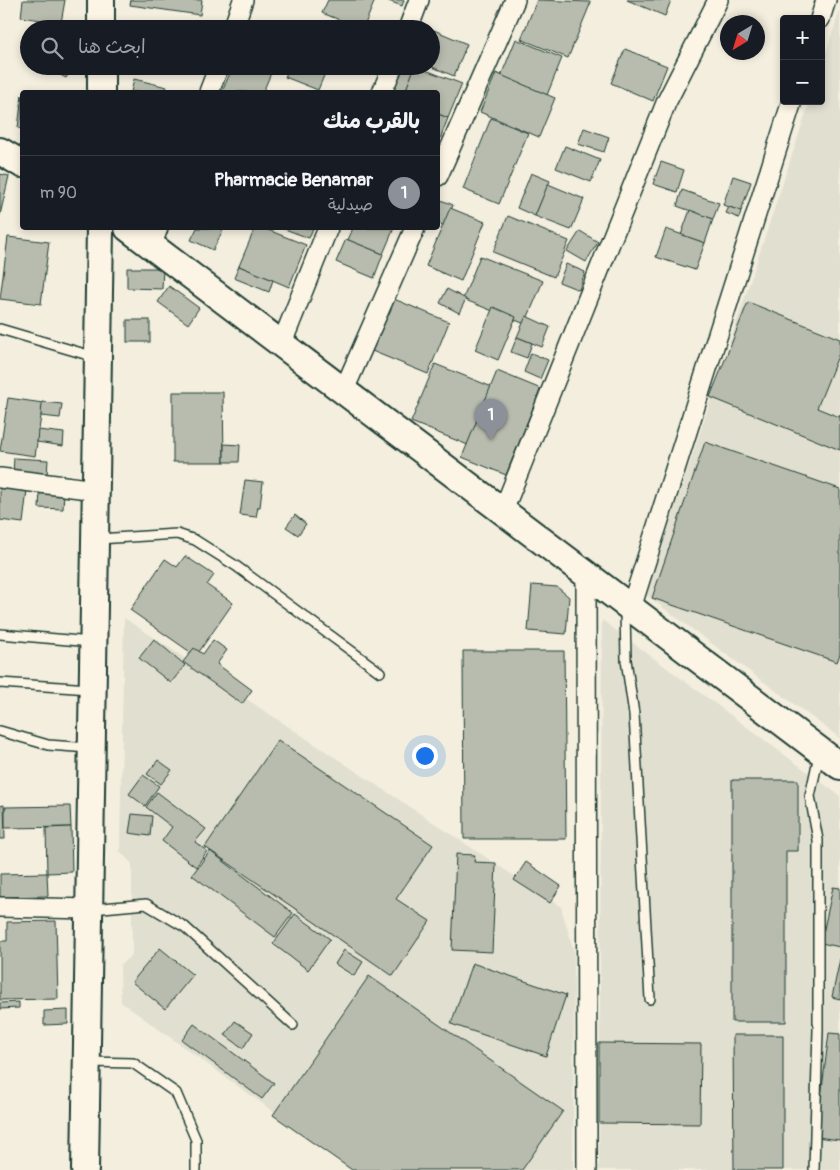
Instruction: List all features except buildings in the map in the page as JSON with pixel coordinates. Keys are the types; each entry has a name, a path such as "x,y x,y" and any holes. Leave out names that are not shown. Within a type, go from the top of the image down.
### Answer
{"main road":[{"path":"101,0 101,20"},
{"path":"101,75 101,90"},
{"path":"0,151 20,163"},
{"path":"85,1170 100,230"},
{"path":"135,230 155,236 282,343 840,766"}],"street":[{"path":"236,20 243,0"},
{"path":"411,20 419,0"},
{"path":"440,171 515,0"},
{"path":"503,511 666,103 718,0"},
{"path":"821,15 826,0"},
{"path":"210,90 216,75"},
{"path":"383,90 389,75"},
{"path":"628,606 791,105"},
{"path":"282,343 327,230"},
{"path":"344,390 414,230"},
{"path":"0,478 96,490"},
{"path":"586,574 588,1170"},
{"path":"0,907 89,909"}],"lane":[{"path":"0,329 98,358"},
{"path":"95,540 176,534 195,540 236,566 380,672"},
{"path":"628,606 626,660 634,714 650,999"},
{"path":"0,634 93,642"},
{"path":"0,683 93,689"},
{"path":"0,731 48,744 92,748"},
{"path":"814,1170 818,1030 818,840 810,796 820,751"},
{"path":"89,909 146,904 186,927 293,1025"},
{"path":"87,1062 133,1063 176,1092 196,1140 196,1170"}],"shaded area":[{"path":"840,10 840,738 646,595 809,105 825,105 825,55"},
{"path":"124,618 561,907 574,952 573,1170 355,1170 121,1002 120,965 132,955 132,864 120,851"},
{"path":"602,620 840,796 840,1170 599,1170"}],"place":[{"name":"Pharmacie Benamar","path":"491,440"}]}
